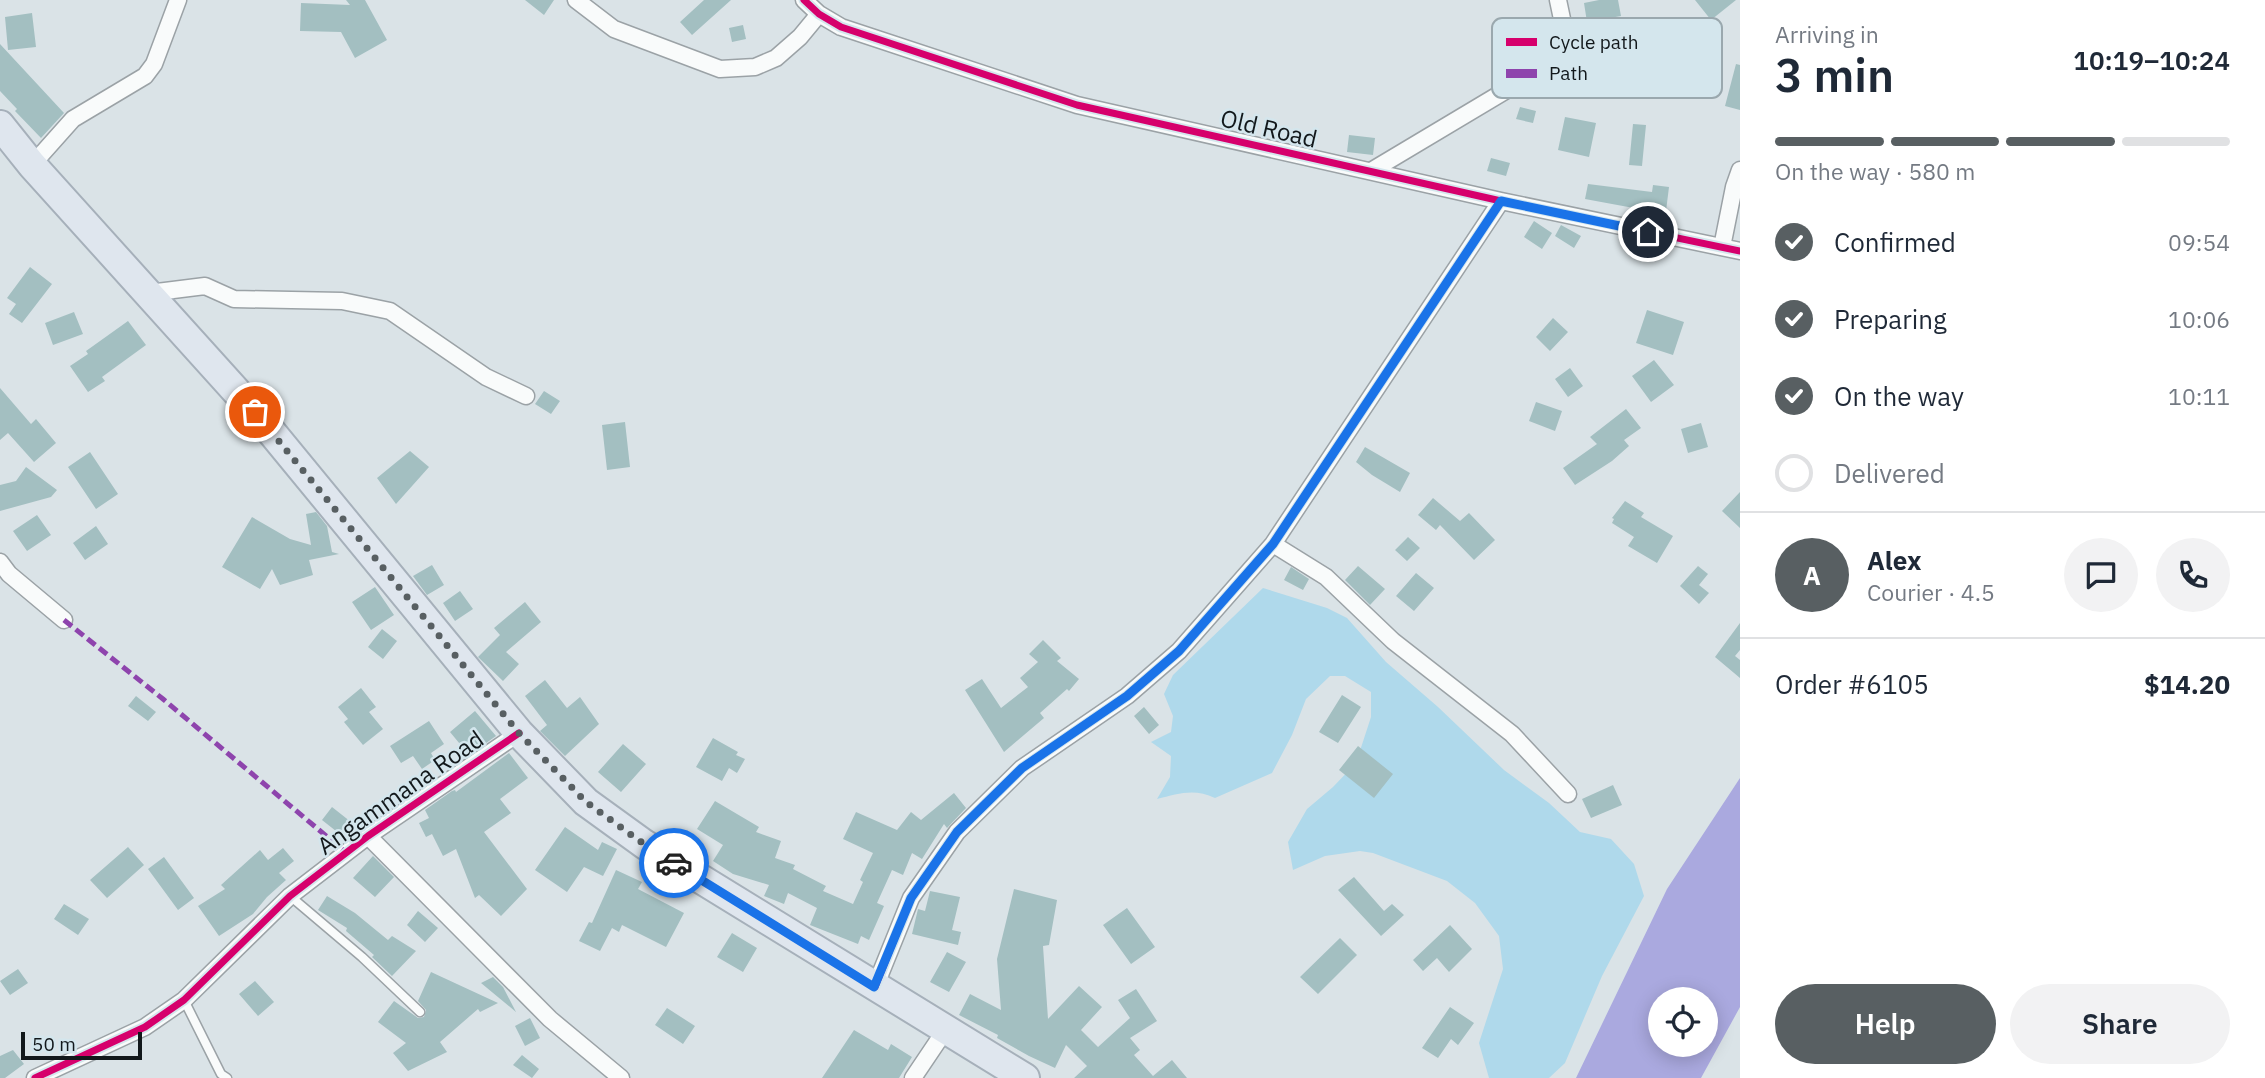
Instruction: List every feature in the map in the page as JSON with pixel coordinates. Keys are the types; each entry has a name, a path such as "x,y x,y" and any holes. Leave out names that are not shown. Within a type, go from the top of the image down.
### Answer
{"highway":[{"path":"0,125 32,165 255,412 519,733 586,802 644,844 1025,1078"}],"street":[{"path":"32,165 73,119 145,76 154,64 178,0"},
{"path":"576,0 614,29 720,69 755,67 776,58 800,37 819,14"},
{"name":"Old Road","path":"804,0 819,14 841,27 1077,105 1501,201 1740,251"},
{"path":"1558,0 1562,18"},
{"path":"1371,171 1493,98"},
{"path":"1722,247 1740,170"},
{"path":"874,987 911,898 957,832 1022,768 1127,696 1179,651 1273,544 1501,201"},
{"path":"149,293 205,286 234,299 342,301 390,311 486,377 526,396"},
{"path":"1273,544 1326,577 1393,641 1511,734 1568,794"},
{"path":"0,562 9,574 64,620"},
{"name":"Angammana Road","path":"35,1078 145,1027 184,1000 290,896 368,836 519,733"},
{"path":"368,836 550,1020 621,1078"},
{"path":"913,1078 946,1029"}],"lane":[{"path":"290,896 421,1012"},
{"path":"184,1000 221,1074 227,1078"}],"shaded area":[{"path":"1263,588 1327,608 1347,618 1386,662 1504,770 1549,803 1580,832 1611,839 1634,864 1644,896 1602,976 1565,1063 1549,1078 1489,1078 1479,1043 1503,969 1499,936 1475,903 1447,881 1373,853 1360,851 1325,856 1293,870 1288,842 1307,809 1356,763 1371,717 1371,692 1345,676 1330,676 1306,699 1292,735 1272,773 1215,798 1193,793 1157,799 1170,777 1171,756 1151,742 1171,732 1173,716 1164,694 1173,675"}],"water":[{"path":"1740,778 1740,1007 1718,1047 1718,987 1648,987 1648,1057 1713,1057 1701,1078 1576,1078 1667,889"}],"building":[{"path":"346,0 365,0 387,40 355,58 341,32 300,31 301,3 350,5"},
{"path":"525,0 554,0 544,15"},
{"path":"704,0 731,0 692,35 680,22"},
{"path":"1618,0 1621,16 1586,18 1584,3"},
{"path":"1695,0 1736,0 1714,18 1709,18"},
{"path":"32,13 36,47 8,50 5,17"},
{"path":"743,25 746,39 732,42 729,28"},
{"path":"0,44 64,113 41,138 0,91"},
{"path":"1736,64 1740,65 1740,110 1725,106"},
{"path":"1520,107 1536,111 1533,123 1516,119"},
{"path":"1565,117 1596,123 1589,157 1558,150"},
{"path":"1633,124 1646,125 1642,166 1629,165"},
{"path":"1349,135 1375,138 1373,155 1347,152"},
{"path":"1491,158 1510,163 1506,176 1487,171"},
{"path":"1588,184 1652,192 1653,185 1669,187 1665,219 1649,217 1650,211 1585,199"},
{"path":"1534,221 1552,233 1542,249 1524,237"},
{"path":"1561,225 1581,236 1574,248 1555,236"},
{"path":"30,267 52,284 22,323 9,314 16,304 7,298"},
{"path":"1647,310 1684,322 1673,355 1636,343"},
{"path":"74,312 83,334 53,345 45,323"},
{"path":"1553,318 1568,332 1550,351 1536,337"},
{"path":"128,321 146,345 102,377 105,381 88,392 70,366"},
{"path":"1654,360 1674,385 1651,402 1632,376"},
{"path":"1570,368 1583,386 1568,397 1555,379"},
{"path":"0,388 31,424 36,419 56,443 34,462 8,433 0,440"},
{"path":"544,391 560,401 551,414 535,404"},
{"path":"1536,402 1562,411 1555,431 1529,421"},
{"path":"1626,409 1641,428 1624,440 1629,446 1612,461 1575,485 1563,468 1597,444 1590,437"},
{"path":"625,422 630,467 607,470 602,425"},
{"path":"1701,423 1708,447 1688,453 1681,429"},
{"path":"1365,447 1410,473 1400,492 1356,462"},
{"path":"410,451 429,467 396,504 377,478"},
{"path":"90,452 118,494 96,509 68,467"},
{"path":"26,467 57,490 51,497 0,511 0,485 16,481"},
{"path":"1740,492 1740,528 1722,511"},
{"path":"1433,498 1460,521 1469,513 1495,540 1474,560 1440,525 1436,530 1418,515"},
{"path":"1625,501 1644,513 1641,517 1673,536 1657,563 1628,546 1634,537 1612,523 1612,518"},
{"path":"316,512 327,526 332,552 339,554 309,560 313,575 280,585 272,569 260,589 222,567 252,517 290,539 311,545 306,514"},
{"path":"37,515 51,535 27,551 13,531"},
{"path":"96,526 108,544 85,560 73,543"},
{"path":"1408,537 1420,548 1407,561 1395,550"},
{"path":"432,565 444,585 427,595 413,576"},
{"path":"1358,566 1385,589 1370,605 1345,580"},
{"path":"1698,566 1708,574 1699,585 1709,593 1699,604 1680,586"},
{"path":"1291,567 1309,579 1303,590 1284,580"},
{"path":"1416,573 1434,588 1414,611 1396,596"},
{"path":"375,587 394,615 371,630 352,602"},
{"path":"460,591 473,609 455,621 443,603"},
{"path":"525,602 541,622 506,652 519,664 503,681 478,657 500,635 494,628"},
{"path":"1740,623 1740,650 1735,656 1740,660 1740,678 1715,657"},
{"path":"382,629 397,641 383,659 368,647"},
{"path":"1043,640 1061,658 1057,661 1079,679 1069,691 1067,689 1040,713 1044,718 1004,752 965,690 982,679 1001,708 1028,687 1020,678 1038,662 1029,654"},
{"path":"545,680 567,708 580,697 599,724 565,756 540,731 547,725 525,696"},
{"path":"361,688 376,707 369,712 383,729 363,745 344,722 348,719 338,707"},
{"path":"1342,695 1361,707 1338,743 1319,732"},
{"path":"136,696 156,712 148,721 128,706"},
{"path":"1144,707 1159,725 1149,734 1134,716"},
{"path":"475,711 496,736 469,755 450,732"},
{"path":"429,721 444,744 431,753 435,760 422,769 413,756 401,763 390,746"},
{"path":"713,738 745,759 737,773 729,768 722,781 696,767"},
{"path":"623,744 646,764 621,792 598,772"},
{"path":"1358,746 1393,774 1374,798 1339,770"},
{"path":"509,753 528,778 500,799 511,813 484,832 527,889 501,916 479,895 475,898 456,849 443,856 432,834 426,837 419,823 429,818 425,810 452,791 456,792"},
{"path":"1613,785 1622,805 1591,818 1582,799"},
{"path":"954,793 966,808 947,828 944,824 922,859 912,853 903,875 892,870 877,903 884,906 869,940 861,936 858,944 810,925 817,908 788,893 784,904 764,896 769,885 733,874 713,861 723,845 697,829 715,801 759,827 756,832 781,841 775,858 795,865 793,869 826,886 823,891 853,904 863,882 860,880 873,853 843,839 856,812 897,830 911,812 921,820"},
{"path":"332,807 351,822 341,835 322,820"},
{"path":"565,827 598,850 602,842 617,849 603,876 584,867 567,892 535,870"},
{"path":"128,847 144,865 107,898 90,880"},
{"path":"283,848 294,861 279,873 286,880 253,914 219,936 198,906 225,889 221,885 260,850 268,860"},
{"path":"373,856 394,877 375,897 353,878"},
{"path":"164,857 194,898 178,910 148,869"},
{"path":"616,870 642,882 638,889 684,913 666,947 622,925 619,932 612,928 600,951 579,941 589,922 592,923"},
{"path":"1354,877 1384,911 1392,904 1404,915 1381,936 1338,890"},
{"path":"1014,889 1057,900 1049,945 1043,946 1048,1019 1079,986 1102,1007 1081,1030 1098,1047 1130,1018 1118,1000 1136,989 1157,1021 1130,1038 1140,1050 1134,1055 1153,1076 1172,1060 1187,1078 1074,1078 1087,1066 1066,1045 1055,1068 959,1015 970,994 1001,1010 997,959"},
{"path":"930,891 960,897 952,930 961,932 958,945 912,934 918,909 925,911"},
{"path":"327,896 355,913 388,940 392,936 416,951 392,976 372,957 374,955 346,931 347,928 318,910"},
{"path":"64,904 89,919 78,935 54,919"},
{"path":"1127,908 1155,947 1131,964 1103,925"},
{"path":"418,911 438,928 425,942 407,925"},
{"path":"1450,925 1472,949 1449,972 1437,958 1423,971 1413,960"},
{"path":"732,933 757,948 743,972 717,957"},
{"path":"1340,938 1357,955 1318,994 1300,977"},
{"path":"947,952 966,962 949,992 930,982"},
{"path":"18,969 28,983 10,995 0,981"},
{"path":"431,972 498,1003 480,1012 478,1009 440,1042 447,1052 408,1071 393,1053 406,1043 378,1022 394,1001 418,1018 424,1017 426,1010 418,1001"},
{"path":"493,977 503,987 516,1012 481,983"},
{"path":"255,981 274,1002 258,1016 239,994"},
{"path":"1450,1007 1474,1023 1458,1045 1451,1039 1438,1058 1422,1048"},
{"path":"667,1008 695,1026 683,1044 655,1025"},
{"path":"530,1018 540,1038 525,1046 515,1026"},
{"path":"854,1030 888,1050 891,1044 912,1057 899,1078 822,1078"},
{"path":"13,1050 24,1064 5,1078 0,1078 0,1056"},
{"path":"522,1055 539,1069 532,1078 513,1065"}],"marked path":[{"path":"64,620 350,856"}],"cycle path":[{"path":"804,0 819,14 841,27 1077,105 1501,201 1740,251"},
{"path":"875,987 911,898 957,832 1022,768 1127,696 1179,651 1273,544 1501,201"},
{"path":"35,1078 145,1027 184,1000 290,896 368,836 519,733"}],"way so far":[{"path":"255,412 519,733 586,802 674,863"}],"route":[{"path":"674,863 874,987 911,898 957,832 1022,768 1127,696 1179,651 1273,544 1501,201 1648,232"}]}
